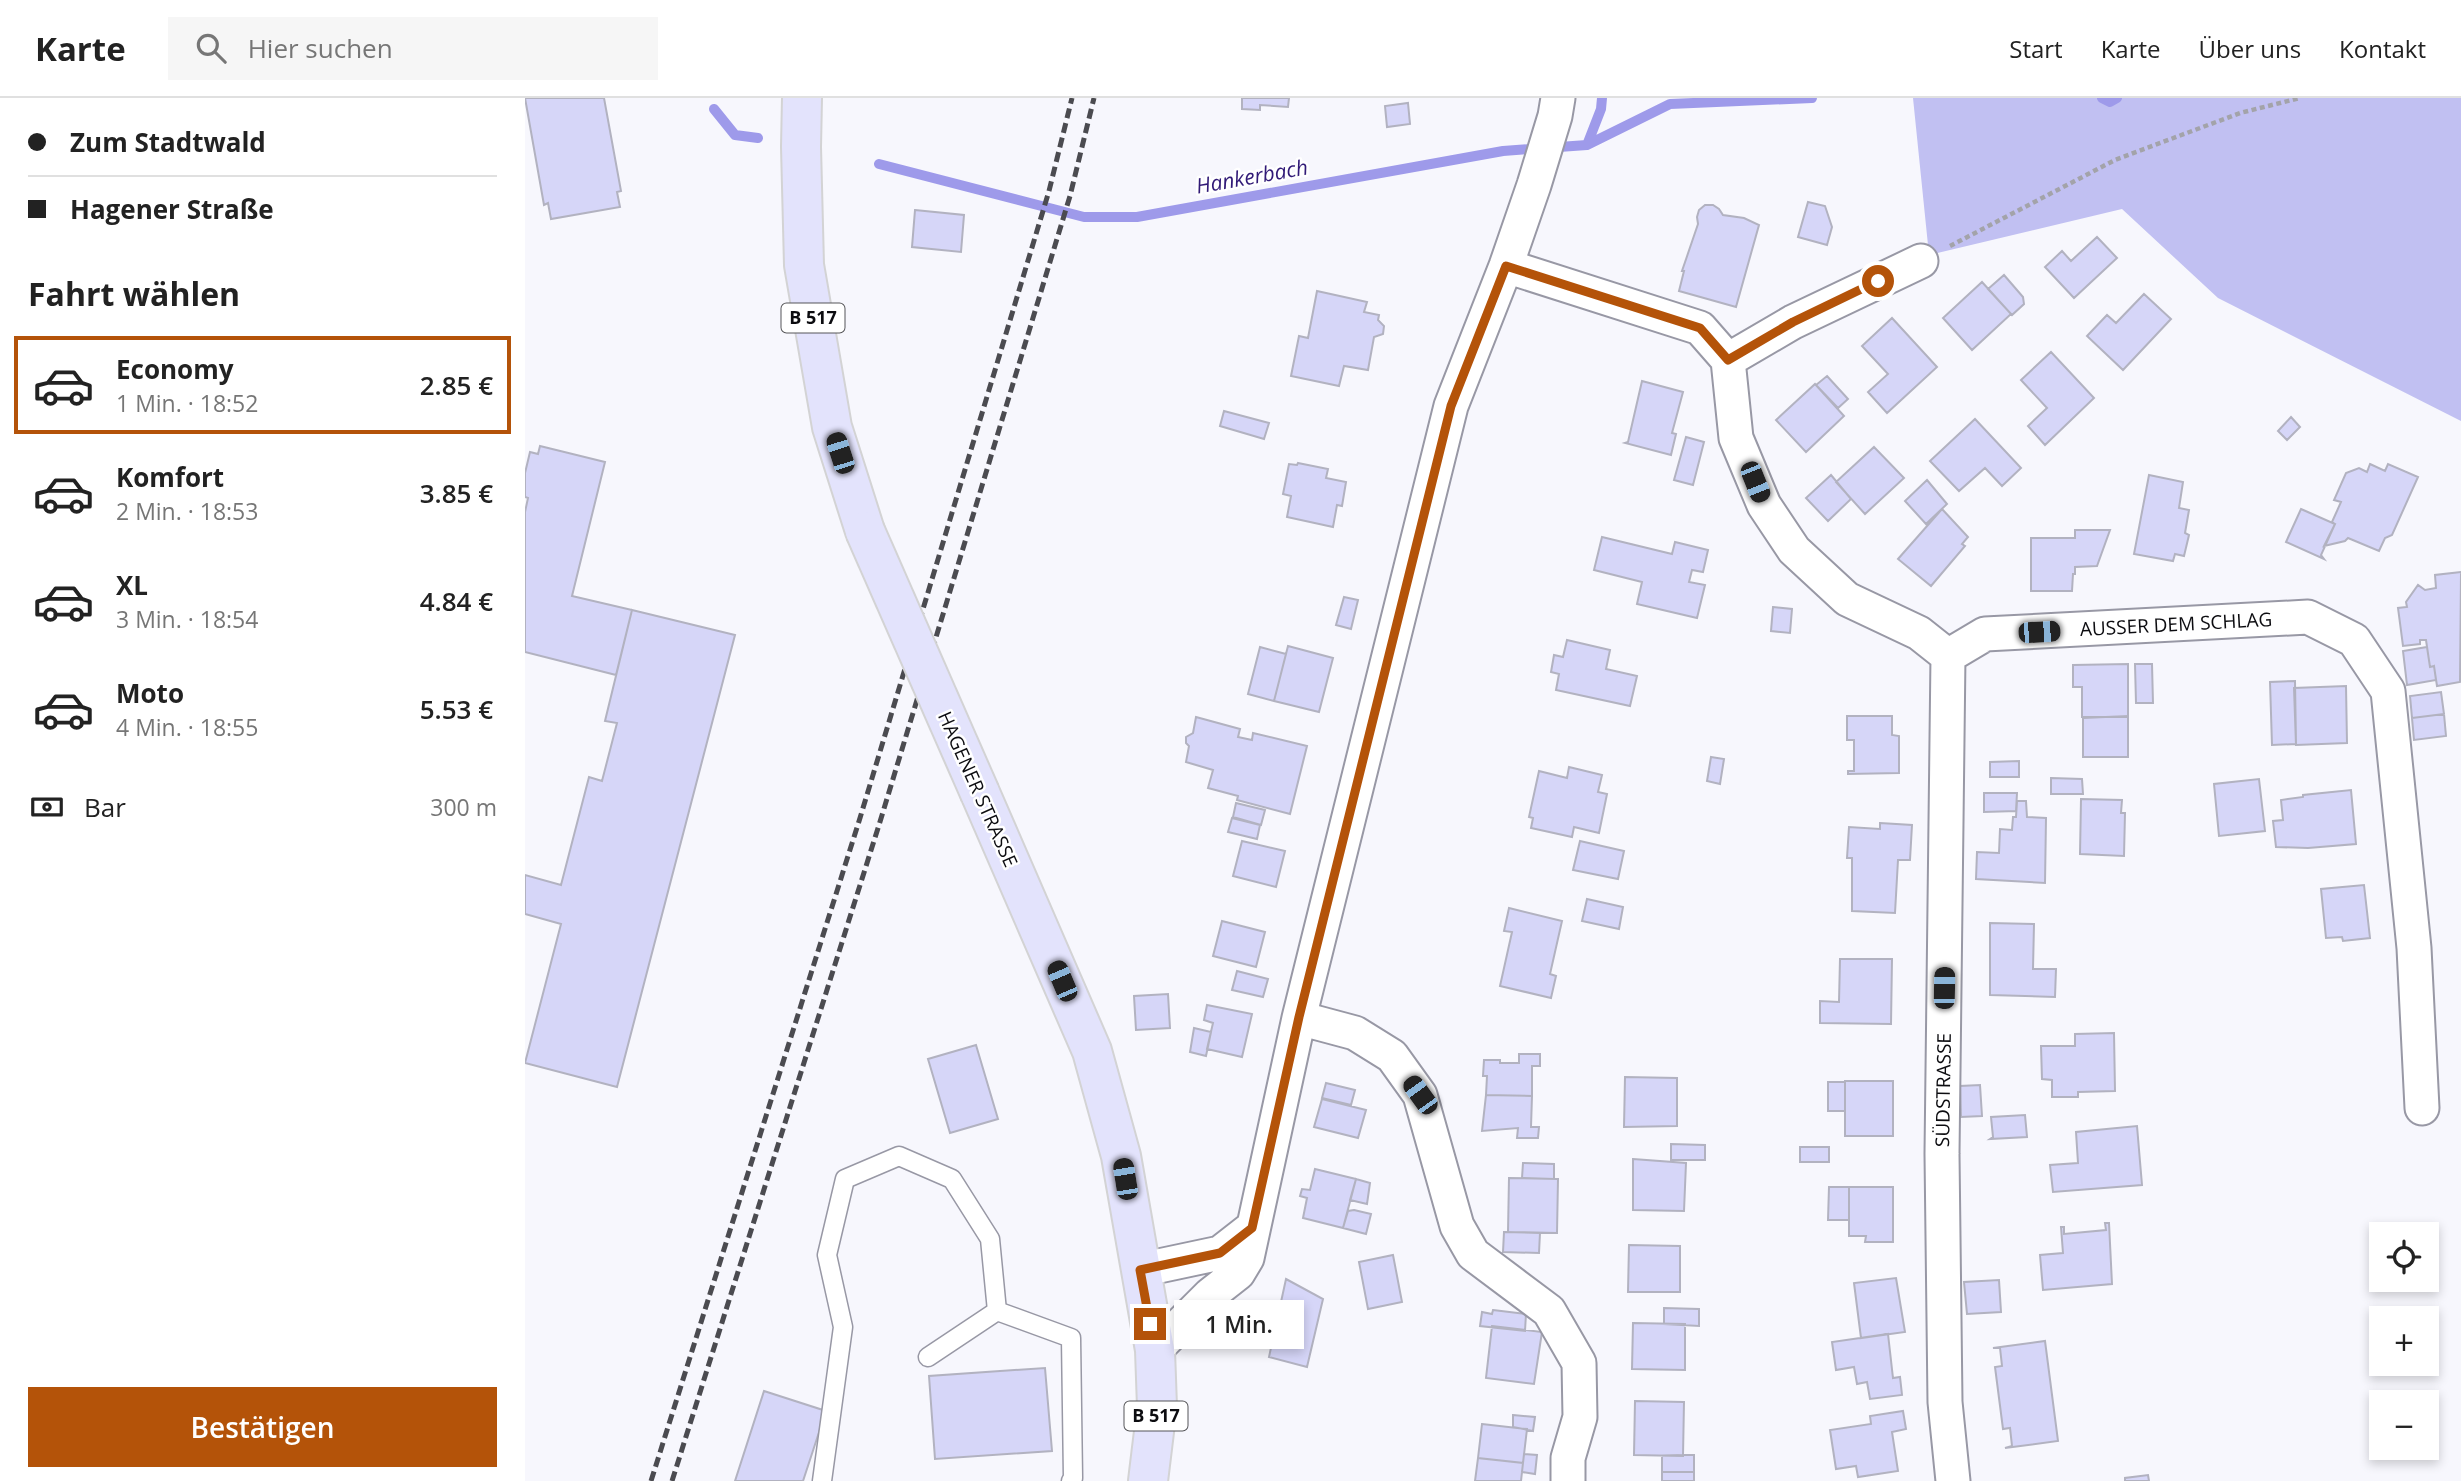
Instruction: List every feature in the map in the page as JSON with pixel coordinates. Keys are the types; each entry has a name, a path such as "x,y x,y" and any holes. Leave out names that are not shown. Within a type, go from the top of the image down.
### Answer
{"main road":[{"name":"HAGENER STRASSE","path":"802,98 804,265 832,427 865,531 1092,1051 1121,1156 1155,1350 1157,1407 1148,1481"}],"street":[{"path":"1155,1350 1210,1295 1238,1273 1247,1258 1299,1017 1451,406 1506,266 1557,107"},
{"path":"1728,360 1793,322 1921,261"},
{"path":"1506,266 1700,328 1728,360 1736,438 1764,505 1794,550 1847,599 1919,633 1948,656"},
{"name":"AUSSER DEM SCHLAG","path":"1948,656 1985,634 2308,617 2354,640 2388,691 2414,948 2422,1108"},
{"name":"SÜDSTRASSE","path":"1948,656 1942,1154 1945,1402 1953,1481"},
{"path":"1299,1017 1355,1033 1392,1056 1420,1095 1457,1226 1473,1254 1549,1311 1579,1363 1580,1417 1568,1458 1568,1481"},
{"path":"1140,1270 1220,1253 1252,1228"}],"lane":[{"path":"822,1481 843,1327 827,1255 845,1179 899,1156 952,1179 990,1239 997,1311"},
{"path":"928,1357 997,1311"},
{"path":"997,1311 1071,1338 1071,1481"}],"path":[{"path":"1921,261 2115,160 2240,113 2300,98"}],"shaded area":[{"path":"1913,98 2461,98 2461,421 2218,298 2122,209 1929,255"}],"building":[{"path":"525,98 604,98 621,191 617,192 620,207 551,219 548,203 544,205"},
{"path":"1242,98 1289,98 1288,107 1260,105 1260,110 1242,109"},
{"path":"1408,103 1410,124 1387,127 1385,106"},
{"path":"1808,202 1825,206 1832,227 1827,245 1798,237"},
{"path":"1705,205 1713,205 1723,215 1744,218 1759,225 1736,307 1679,291 1682,271 1698,224 1699,210"},
{"path":"915,210 964,215 961,252 912,247"},
{"path":"2097,237 2117,258 2074,298 2045,267 2062,251 2071,261"},
{"path":"2004,275 2023,297 2024,304 2012,315 1988,289"},
{"path":"1982,282 2011,314 1972,350 1943,318"},
{"path":"1317,291 1367,302 1364,312 1379,315 1378,320 1384,326 1383,334 1374,337 1368,370 1344,366 1339,386 1291,376 1299,336 1308,338"},
{"path":"2144,294 2171,319 2123,370 2087,336 2107,315 2116,323"},
{"path":"1892,318 1937,367 1887,413 1868,392 1888,374 1862,346"},
{"path":"2051,352 2094,398 2045,445 2028,426 2047,408 2021,380"},
{"path":"1827,376 1848,399 1838,408 1816,385"},
{"path":"1642,381 1683,392 1672,433 1676,434 1671,455 1625,443 1628,442"},
{"path":"1815,384 1844,416 1806,452 1776,420"},
{"path":"1224,411 1269,423 1264,439 1220,426"},
{"path":"2291,417 2300,427 2287,440 2278,431"},
{"path":"1975,419 2021,468 2002,486 1985,468 1959,491 1930,461"},
{"path":"1686,437 1704,442 1693,485 1674,480"},
{"path":"540,446 605,462 572,596 632,610 616,675 525,652 525,512 528,498 525,497 525,473 530,452 538,454"},
{"path":"1874,447 1904,478 1865,514 1836,482"},
{"path":"1298,463 1328,469 1326,478 1346,482 1342,506 1337,505 1333,527 1287,517 1291,496 1283,494 1289,464"},
{"path":"2370,464 2385,471 2388,464 2418,477 2392,535 2385,538 2379,551 2348,538 2324,546 2335,524 2332,522 2341,502 2334,500 2346,473 2359,468 2367,472"},
{"path":"1831,475 1851,499 1828,521 1806,498"},
{"path":"2149,475 2183,482 2179,508 2189,510 2185,533 2189,535 2184,556 2175,554 2173,561 2134,554"},
{"path":"1927,480 1947,504 1926,524 1905,501"},
{"path":"1942,509 1968,537 1962,544 1965,546 1931,586 1898,559"},
{"path":"2301,509 2335,524 2321,555 2324,559 2286,542"},
{"path":"2075,530 2110,530 2097,566 2075,567 2072,591 2031,591 2031,538 2075,538"},
{"path":"1602,537 1672,554 1675,542 1708,550 1703,572 1692,570 1689,582 1705,585 1697,618 1637,604 1642,582 1594,570"},
{"path":"2461,572 2460,682 2437,686 2434,666 2430,667 2426,640 2420,640 2420,644 2403,646 2398,608 2407,607 2406,602 2418,585 2425,590 2436,588 2435,575"},
{"path":"1344,597 1358,600 1351,629 1336,625"},
{"path":"1773,607 1792,609 1790,633 1771,631"},
{"path":"632,610 735,635 617,1087 525,1063 561,924 525,914 525,875 561,885 589,777 602,781 617,723 605,721"},
{"path":"1567,640 1610,650 1606,669 1637,676 1630,706 1556,690 1559,674 1551,672 1554,655 1563,657"},
{"path":"1288,646 1333,658 1319,712 1274,701"},
{"path":"1260,647 1286,654 1274,701 1248,694"},
{"path":"2427,647 2430,667 2434,666 2436,680 2407,685 2403,651"},
{"path":"2128,664 2128,717 2082,717 2082,687 2073,687 2073,665"},
{"path":"2135,664 2152,664 2153,703 2136,703"},
{"path":"2295,681 2296,744 2272,745 2270,682"},
{"path":"2346,686 2347,743 2296,745 2294,688"},
{"path":"2441,692 2444,714 2412,718 2410,696"},
{"path":"2444,714 2446,736 2414,740 2412,718"},
{"path":"1847,716 1892,716 1892,735 1899,736 1899,773 1848,774 1848,771 1854,771 1854,740 1847,740"},
{"path":"2128,716 2128,757 2083,757 2083,718"},
{"path":"1196,717 1240,729 1238,737 1252,740 1253,733 1307,746 1290,814 1237,800 1238,796 1208,788 1213,770 1186,762 1189,746 1186,737 1193,733"},
{"path":"1711,757 1724,759 1720,784 1707,781"},
{"path":"2019,761 2019,777 1990,777 1990,762"},
{"path":"1569,767 1602,775 1598,792 1607,794 1599,833 1574,827 1572,837 1531,828 1533,818 1529,817 1539,771 1567,778"},
{"path":"2051,778 2082,779 2083,794 2051,794"},
{"path":"2259,779 2265,831 2219,836 2214,784"},
{"path":"2351,790 2356,844 2308,848 2276,847 2273,821 2283,820 2281,800"},
{"path":"1984,793 2017,793 2016,811 1984,812"},
{"path":"2081,799 2122,800 2121,813 2125,813 2124,856 2080,854"},
{"path":"2017,801 2026,801 2027,817 2046,818 2045,883 1976,879 1977,852 1999,853 2000,829 2012,830"},
{"path":"1236,803 1265,810 1261,825 1233,817"},
{"path":"1232,818 1260,825 1257,839 1228,832"},
{"path":"1880,823 1912,825 1910,860 1898,860 1895,913 1852,911 1852,858 1847,858 1849,827 1880,829"},
{"path":"1242,841 1285,851 1276,887 1233,876"},
{"path":"1580,841 1624,851 1618,879 1573,870"},
{"path":"2364,885 2370,938 2343,941 2342,937 2326,938 2321,889"},
{"path":"1587,899 1623,907 1619,929 1582,921"},
{"path":"1509,908 1562,921 1550,974 1556,976 1551,998 1500,986 1512,932 1504,931"},
{"path":"1222,921 1265,932 1256,967 1213,956"},
{"path":"1990,923 2034,924 2033,969 2056,969 2055,997 1990,995"},
{"path":"1840,959 1892,959 1891,1024 1820,1023 1820,1001 1839,1002"},
{"path":"1237,971 1268,979 1263,997 1232,990"},
{"path":"1168,994 1170,1028 1136,1030 1134,996"},
{"path":"1207,1005 1252,1014 1242,1057 1207,1049 1213,1023 1204,1020"},
{"path":"1194,1028 1211,1032 1206,1056 1190,1052"},
{"path":"2114,1033 2115,1091 2078,1092 2078,1097 2052,1097 2052,1080 2042,1079 2041,1046 2075,1046 2075,1034"},
{"path":"976,1045 998,1119 950,1133 928,1059"},
{"path":"1519,1054 1540,1054 1540,1066 1532,1066 1532,1096 1486,1095 1484,1060 1519,1063"},
{"path":"1625,1077 1677,1078 1677,1126 1624,1127"},
{"path":"1845,1081 1893,1081 1893,1136 1845,1136"},
{"path":"1828,1082 1845,1082 1845,1111 1828,1111"},
{"path":"1326,1083 1355,1090 1351,1105 1322,1098"},
{"path":"1980,1085 1982,1116 1961,1117 1960,1086"},
{"path":"1486,1095 1532,1096 1531,1127 1539,1127 1538,1138 1517,1138 1518,1128 1482,1131"},
{"path":"1322,1099 1366,1110 1358,1138 1314,1127"},
{"path":"2025,1115 2027,1137 1990,1139 1993,1137 1991,1117"},
{"path":"2137,1126 2142,1185 2053,1192 2050,1165 2078,1163 2076,1132"},
{"path":"1671,1144 1705,1145 1705,1160 1671,1160"},
{"path":"1800,1147 1829,1147 1829,1162 1800,1162"},
{"path":"1633,1159 1686,1163 1684,1211 1633,1210"},
{"path":"1523,1163 1554,1164 1554,1179 1522,1178"},
{"path":"1315,1169 1356,1179 1343,1228 1303,1218 1307,1198 1300,1196 1302,1189 1310,1190"},
{"path":"1509,1178 1558,1179 1557,1233 1508,1232"},
{"path":"1356,1179 1370,1183 1367,1204 1350,1200"},
{"path":"1829,1187 1849,1187 1849,1220 1828,1220"},
{"path":"1849,1187 1893,1187 1893,1242 1865,1242 1866,1236 1849,1236"},
{"path":"1348,1211 1371,1214 1366,1234 1343,1228"},
{"path":"2105,1223 2109,1223 2112,1284 2043,1290 2040,1255 2063,1253 2061,1227 2064,1227 2064,1234 2106,1230"},
{"path":"1504,1232 1540,1233 1539,1253 1503,1252"},
{"path":"1629,1245 1680,1246 1680,1292 1628,1292"},
{"path":"1393,1255 1402,1302 1368,1309 1359,1262"},
{"path":"1896,1278 1905,1332 1861,1338 1854,1283"},
{"path":"1286,1279 1323,1299 1307,1367 1269,1357"},
{"path":"1999,1280 2001,1312 1967,1314 1964,1282"},
{"path":"1664,1308 1699,1309 1699,1326 1664,1324"},
{"path":"1493,1310 1526,1314 1525,1331 1480,1326 1482,1312 1492,1314"},
{"path":"1633,1323 1685,1324 1685,1370 1632,1369"},
{"path":"1492,1326 1542,1332 1534,1384 1486,1378"},
{"path":"1888,1334 1893,1378 1900,1377 1902,1395 1870,1399 1867,1382 1857,1384 1854,1367 1836,1370 1832,1342"},
{"path":"2045,1341 2058,1441 2005,1448 2012,1446 2010,1428 2003,1429 1995,1367 2002,1366 2000,1348 1993,1348"},
{"path":"1045,1368 1052,1451 935,1459 929,1376"},
{"path":"764,1391 826,1411 803,1481 735,1481"},
{"path":"1635,1401 1684,1402 1683,1456 1634,1455"},
{"path":"1903,1411 1906,1429 1892,1432 1898,1471 1858,1477 1856,1466 1836,1469 1830,1430 1871,1424 1870,1416"},
{"path":"1513,1415 1535,1417 1533,1431 1513,1427"},
{"path":"1482,1424 1527,1429 1523,1463 1478,1458"},
{"path":"1524,1454 1537,1455 1535,1474 1522,1472"},
{"path":"1694,1455 1694,1472 1662,1472 1662,1456"},
{"path":"1478,1458 1523,1463 1521,1481 1475,1481"},
{"path":"1662,1472 1694,1472 1694,1481 1662,1481"},
{"path":"2148,1475 2149,1481 2125,1481 2125,1478"}],"waterway":[{"name":"Hankerbach","path":"879,164 1084,217 1137,217 1503,151 1587,145 1601,109 1602,98"},
{"path":"1587,145 1670,104 1812,98"},
{"path":"2102,98 2110,102 2117,98"},
{"name":"Hankerbach","path":"714,109 735,135 758,138"}],"railway":[{"path":"651,1481 860,818 1049,191 1072,98"},
{"path":"672,1481 879,825 1070,196 1094,98"}],"route":[{"path":"1150,1324 1140,1270 1220,1253 1252,1228 1299,1017 1451,406 1506,266 1700,328 1728,360 1793,322 1878,281"}]}
